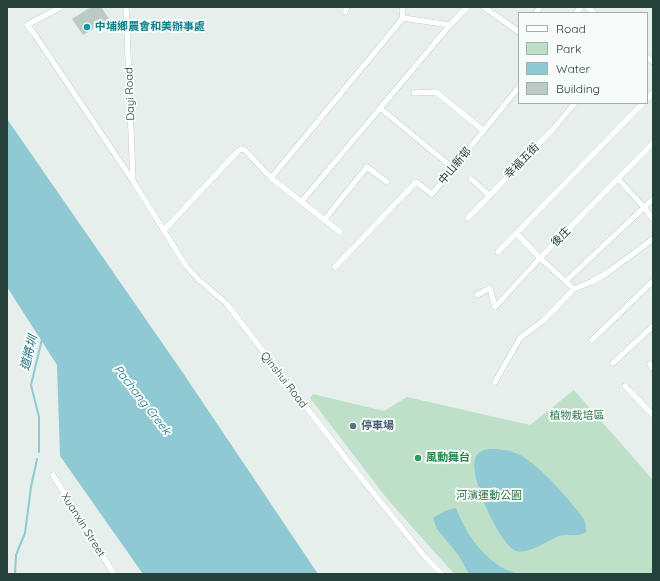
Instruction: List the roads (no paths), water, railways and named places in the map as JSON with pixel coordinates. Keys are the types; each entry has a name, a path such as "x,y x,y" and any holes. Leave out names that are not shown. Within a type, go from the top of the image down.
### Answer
{"street":[{"name":"Qinshui Road","path":"61,7 27,26 35,35 133,181 186,266 199,280 226,303 347,460 425,557 442,574"},
{"name":"Dayi Road","path":"126,7 133,181"},
{"path":"271,178 403,18 402,10 404,7"},
{"path":"302,201 450,25 467,7"},
{"path":"484,7 518,31"},
{"path":"403,18 450,25"},
{"name":"中山新邨","path":"335,267 416,182 432,194 518,88"},
{"path":"414,93 436,92 484,131"},
{"name":"幸福五街","path":"468,218 554,128 574,104"},
{"path":"498,252 642,104"},
{"path":"380,108 453,168"},
{"name":"後庄","path":"477,295 490,288 495,307 540,258 653,143"},
{"path":"164,230 238,151 245,150 271,178 340,232"},
{"path":"325,219 367,167 387,182"},
{"path":"471,179 490,196"},
{"path":"618,179 644,207 653,220"},
{"path":"566,282 653,199"},
{"path":"516,233 540,258 574,289"},
{"path":"495,382 520,338 544,320 574,289 607,273 653,239"},
{"path":"592,340 653,281"},
{"path":"613,363 653,326"},
{"path":"625,386 653,415"},
{"name":"Xuanxin Street","path":"53,475 114,574"}],"water":[{"name":"Pachang Creek","path":"7,119 183,373 318,574 143,574 60,456 57,365 7,287"},
{"path":"489,449 514,452 537,467 557,487 580,514 585,522 586,532 580,535 559,536 532,549 521,552 516,551 509,546 487,509 476,480 474,468 475,459 480,452"},
{"path":"456,508 472,540 484,553 500,566 518,574 469,574 459,556 437,529 433,518 445,511"}],"waterway":[{"name":"道將圳","path":"39,452 39,417 31,385 42,339"},
{"name":"道將圳","path":"15,574 16,555 25,533 31,487 37,459"}],"place":[{"name":"中埔鄉農會和美辦事處","path":"87,27"},
{"name":"停車場","path":"353,426"},
{"name":"風動舞台","path":"418,458"}],"park label":[{"name":"植物栽培區","path":"577,416"},
{"name":"河濱運動公園","path":"489,496"}]}
